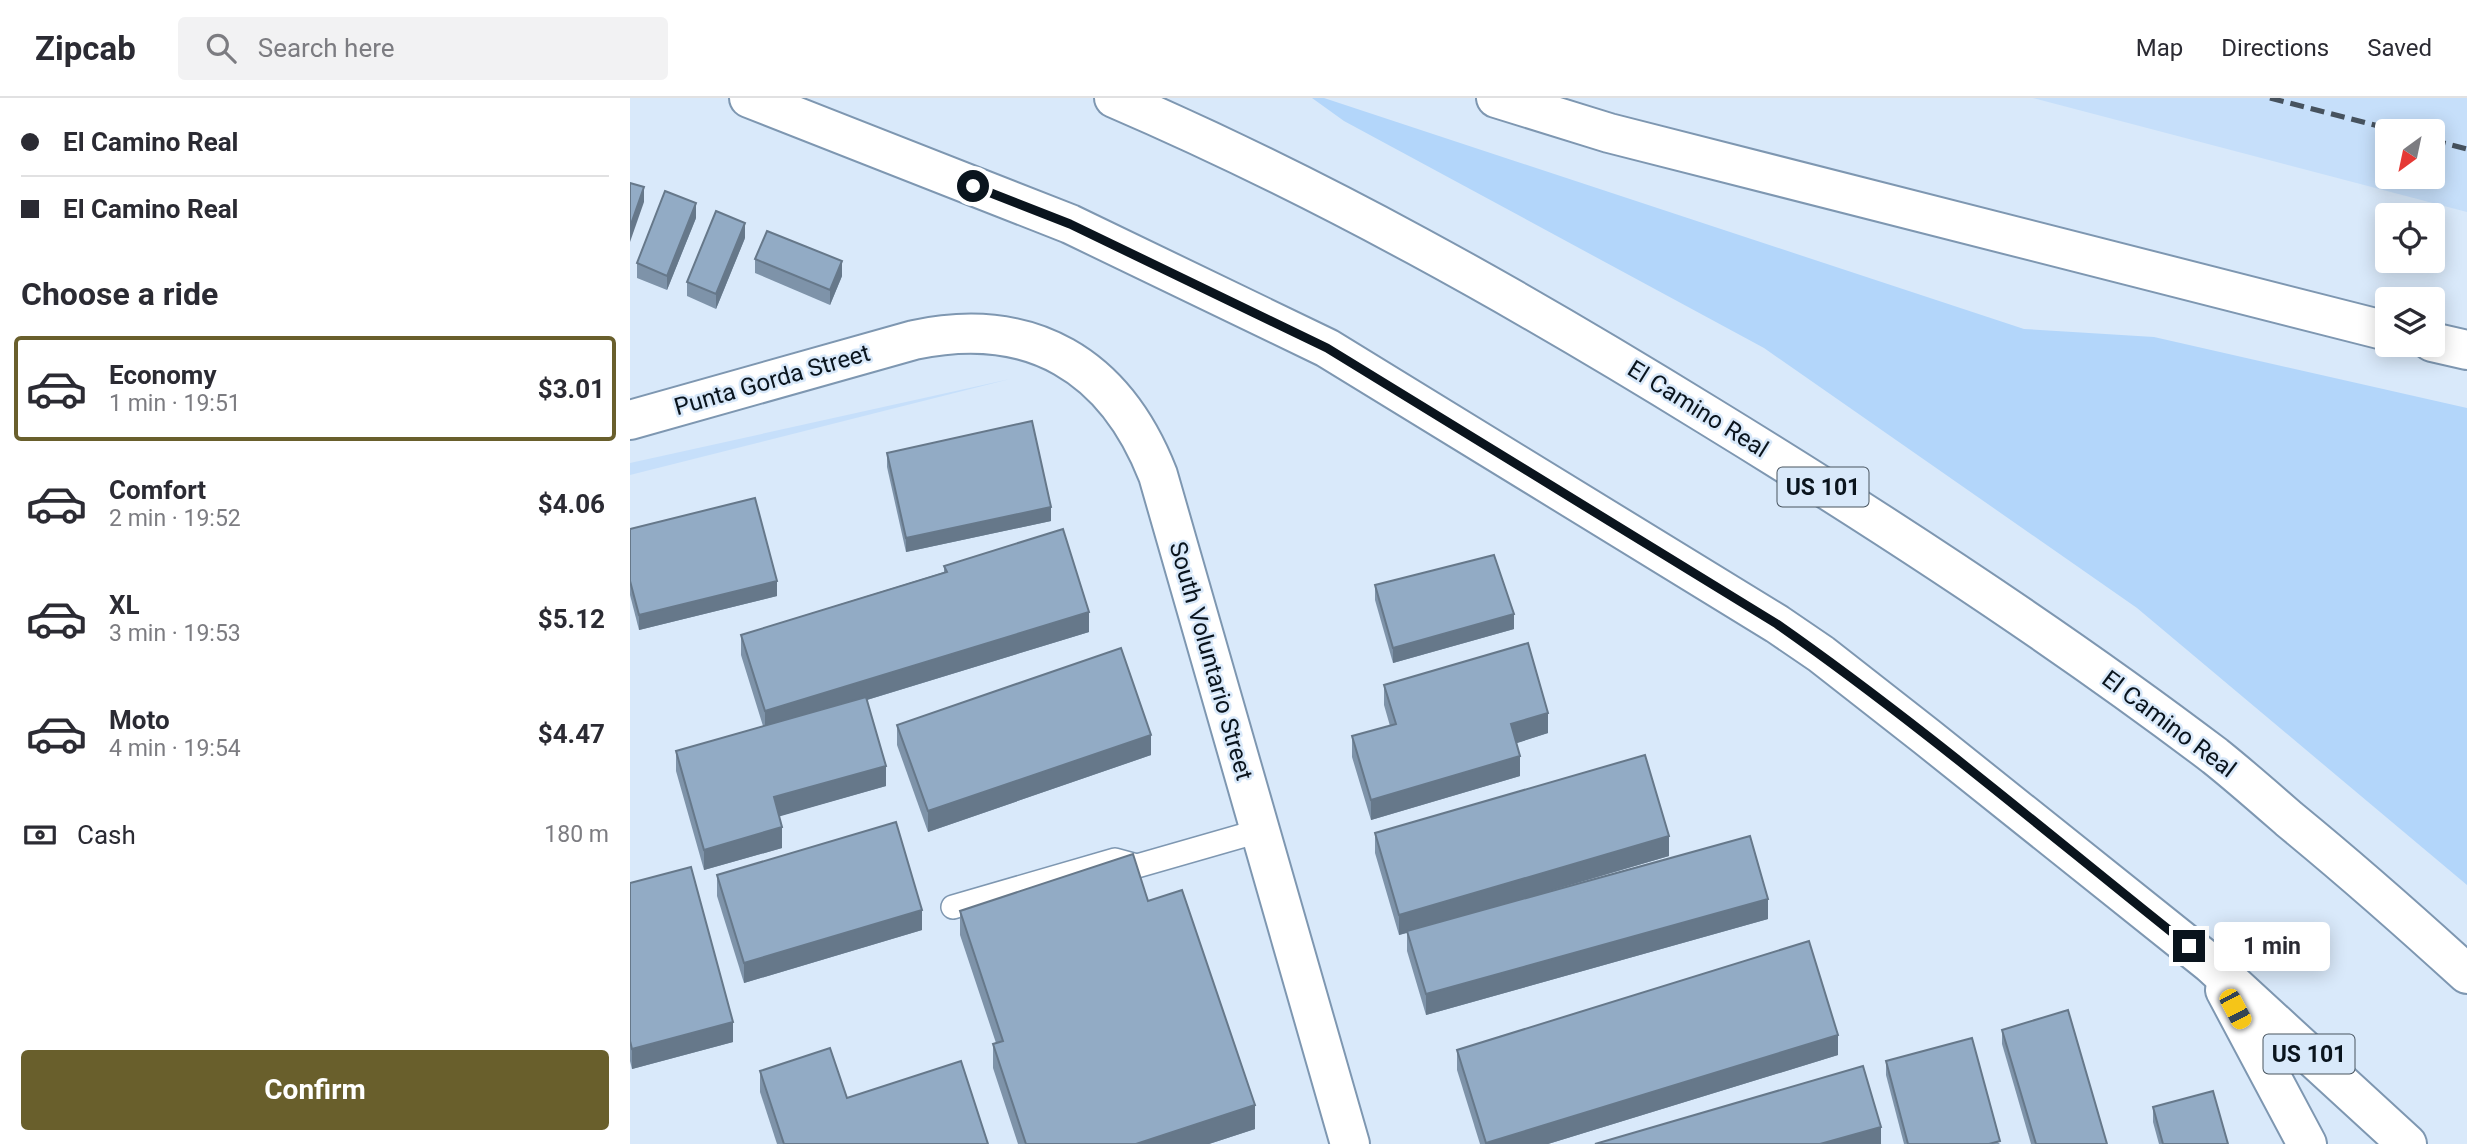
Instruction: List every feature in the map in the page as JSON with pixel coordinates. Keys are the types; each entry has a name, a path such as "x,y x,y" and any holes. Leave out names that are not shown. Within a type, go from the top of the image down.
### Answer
{"main road":[{"name":"US 101","path":"749,98 1070,224 1327,348 1788,631 1927,737 2211,964 2407,1144"},
{"name":"El Camino Real","path":"1114,98 1200,135 1422,248 1595,346 1924,551 2088,663 2217,758 2380,895 2467,974"},
{"path":"1496,98 1609,133 2375,328"},
{"name":"South Voluntario Street","path":"914,340 944,333 974,332 1035,343 1063,356 1089,373 1113,395 1147,446 1158,475 1345,1143"},
{"name":"Punta Gorda Street","path":"630,420 914,340"},
{"path":"2445,345 2467,350"},
{"path":"2211,964 2307,1144"}],"lane":[{"path":"953,907 1115,860 1137,866 1259,831"}],"shaded area":[{"path":"1312,98 1324,98 2024,329 2154,337 2467,408 2467,885 2137,608 1764,348 1344,121"},
{"path":"2033,98 2467,98 2467,212 2445,206 2445,203 2433,203 2379,189 2445,189 2445,119 2375,119 2375,188"},
{"path":"1010,379 630,475 630,463"}],"building":[{"path":"630,183 644,187 630,227"},
{"path":"665,191 696,203 667,276 637,263"},
{"path":"716,211 745,223 716,294 687,282"},
{"path":"767,231 842,261 830,290 755,259"},
{"path":"1032,421 1051,507 906,538 887,453"},
{"path":"755,498 777,581 639,615 630,581 630,529"},
{"path":"1063,529 1089,612 765,711 741,635 947,572 944,566"},
{"path":"1494,555 1514,614 1393,648 1375,585"},
{"path":"1528,643 1548,713 1511,724 1520,756 1371,800 1352,736 1396,724 1384,685"},
{"path":"1121,648 1151,735 928,811 897,725"},
{"path":"866,697 886,766 774,797 782,827 704,850 676,751"},
{"path":"1645,755 1669,836 1399,915 1375,833"},
{"path":"896,822 922,910 744,963 717,875"},
{"path":"1750,836 1768,899 1426,994 1407,931"},
{"path":"1133,854 1148,901 1182,890 1255,1105 1136,1144 1026,1144 993,1044 1003,1041 960,911"},
{"path":"691,867 733,1022 632,1049 630,883"},
{"path":"1809,941 1838,1035 1486,1143 1457,1050"},
{"path":"2068,1010 2107,1144 2036,1144 2002,1030"},
{"path":"1972,1038 2000,1141 1989,1144 1908,1144 1886,1061"},
{"path":"830,1048 847,1098 961,1061 988,1144 784,1144 760,1071"},
{"path":"1863,1066 1881,1127 1820,1144 1595,1144"},
{"path":"2213,1091 2228,1144 2163,1144 2153,1107"}],"railway":[{"path":"2270,98 2375,125"},
{"path":"2445,143 2467,149"}],"route":[{"path":"973,186 1070,224 1327,348 1651,545 1821,654 2189,946"}]}
